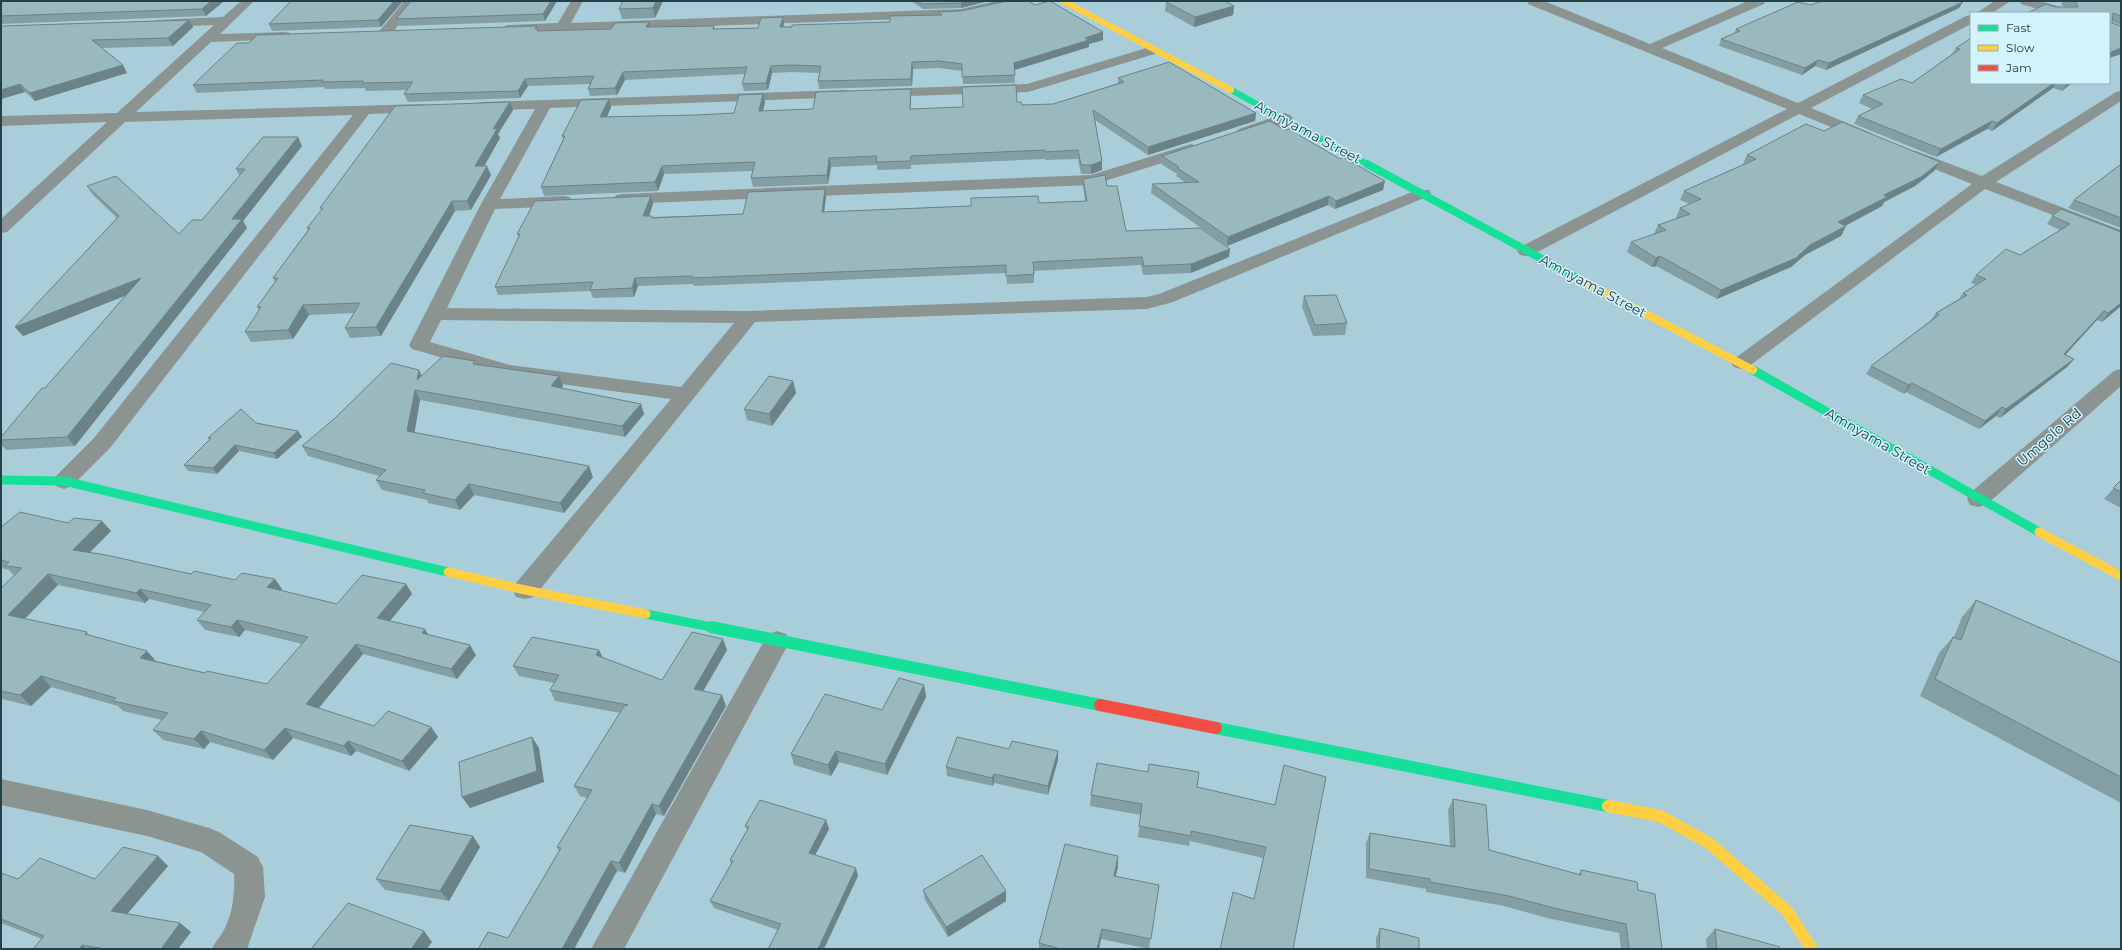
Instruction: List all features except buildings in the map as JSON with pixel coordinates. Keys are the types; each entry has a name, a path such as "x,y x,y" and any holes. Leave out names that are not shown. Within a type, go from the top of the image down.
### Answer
{"street":[{"path":"1,228 120,117 248,1"},
{"path":"385,33 411,1"},
{"path":"562,27 577,1"},
{"path":"492,29 865,17 970,12 1013,1"},
{"name":"Amnyama Street","path":"1063,1 1153,50 1285,118 1526,251 1741,363 1978,499 2121,576"},
{"path":"1533,1 1880,142"},
{"path":"1651,48 1759,1"},
{"path":"1984,12 2005,1"},
{"path":"2026,1 2063,12"},
{"path":"848,5 865,17"},
{"path":"1526,251 1970,20"},
{"path":"149,23 226,21"},
{"path":"369,33 400,32"},
{"path":"208,38 300,35"},
{"path":"466,107 1028,88 1153,50"},
{"path":"1741,363 1983,183 2121,95"},
{"path":"545,104 489,204 418,345 509,371 686,394"},
{"path":"1,121 435,108"},
{"path":"64,481 102,443 364,110"},
{"path":"1226,138 1285,118"},
{"path":"608,199 1092,180 1203,145"},
{"path":"1894,148 2121,236"},
{"path":"434,314 749,318 1147,303 1166,298 1423,193"},
{"path":"489,204 576,200"},
{"path":"524,590 749,318"},
{"name":"Umgolo Rd","path":"1978,499 2121,375"},
{"path":"1,480 64,481 524,590 1660,816 1708,843 1787,911 1812,949"},
{"path":"607,949 777,641"},
{"path":"1,792 147,823 209,841 248,867 250,897 236,939 228,949"}],"traffic: fast":[{"path":"1231,90 1581,280"},
{"path":"1753,370 2039,532"},
{"path":"1,480 64,481 448,572"},
{"path":"646,614 1100,705"},
{"path":"1216,728 1608,806"}],"traffic: slow":[{"path":"1063,1 1231,90"},
{"path":"1581,280 1753,370"},
{"path":"2039,532 2121,576"},
{"path":"448,572 525,590 646,614"},
{"path":"1608,806 1660,816 1709,843 1787,911 1812,949"}],"traffic: jam":[{"path":"1100,705 1216,728"}]}
